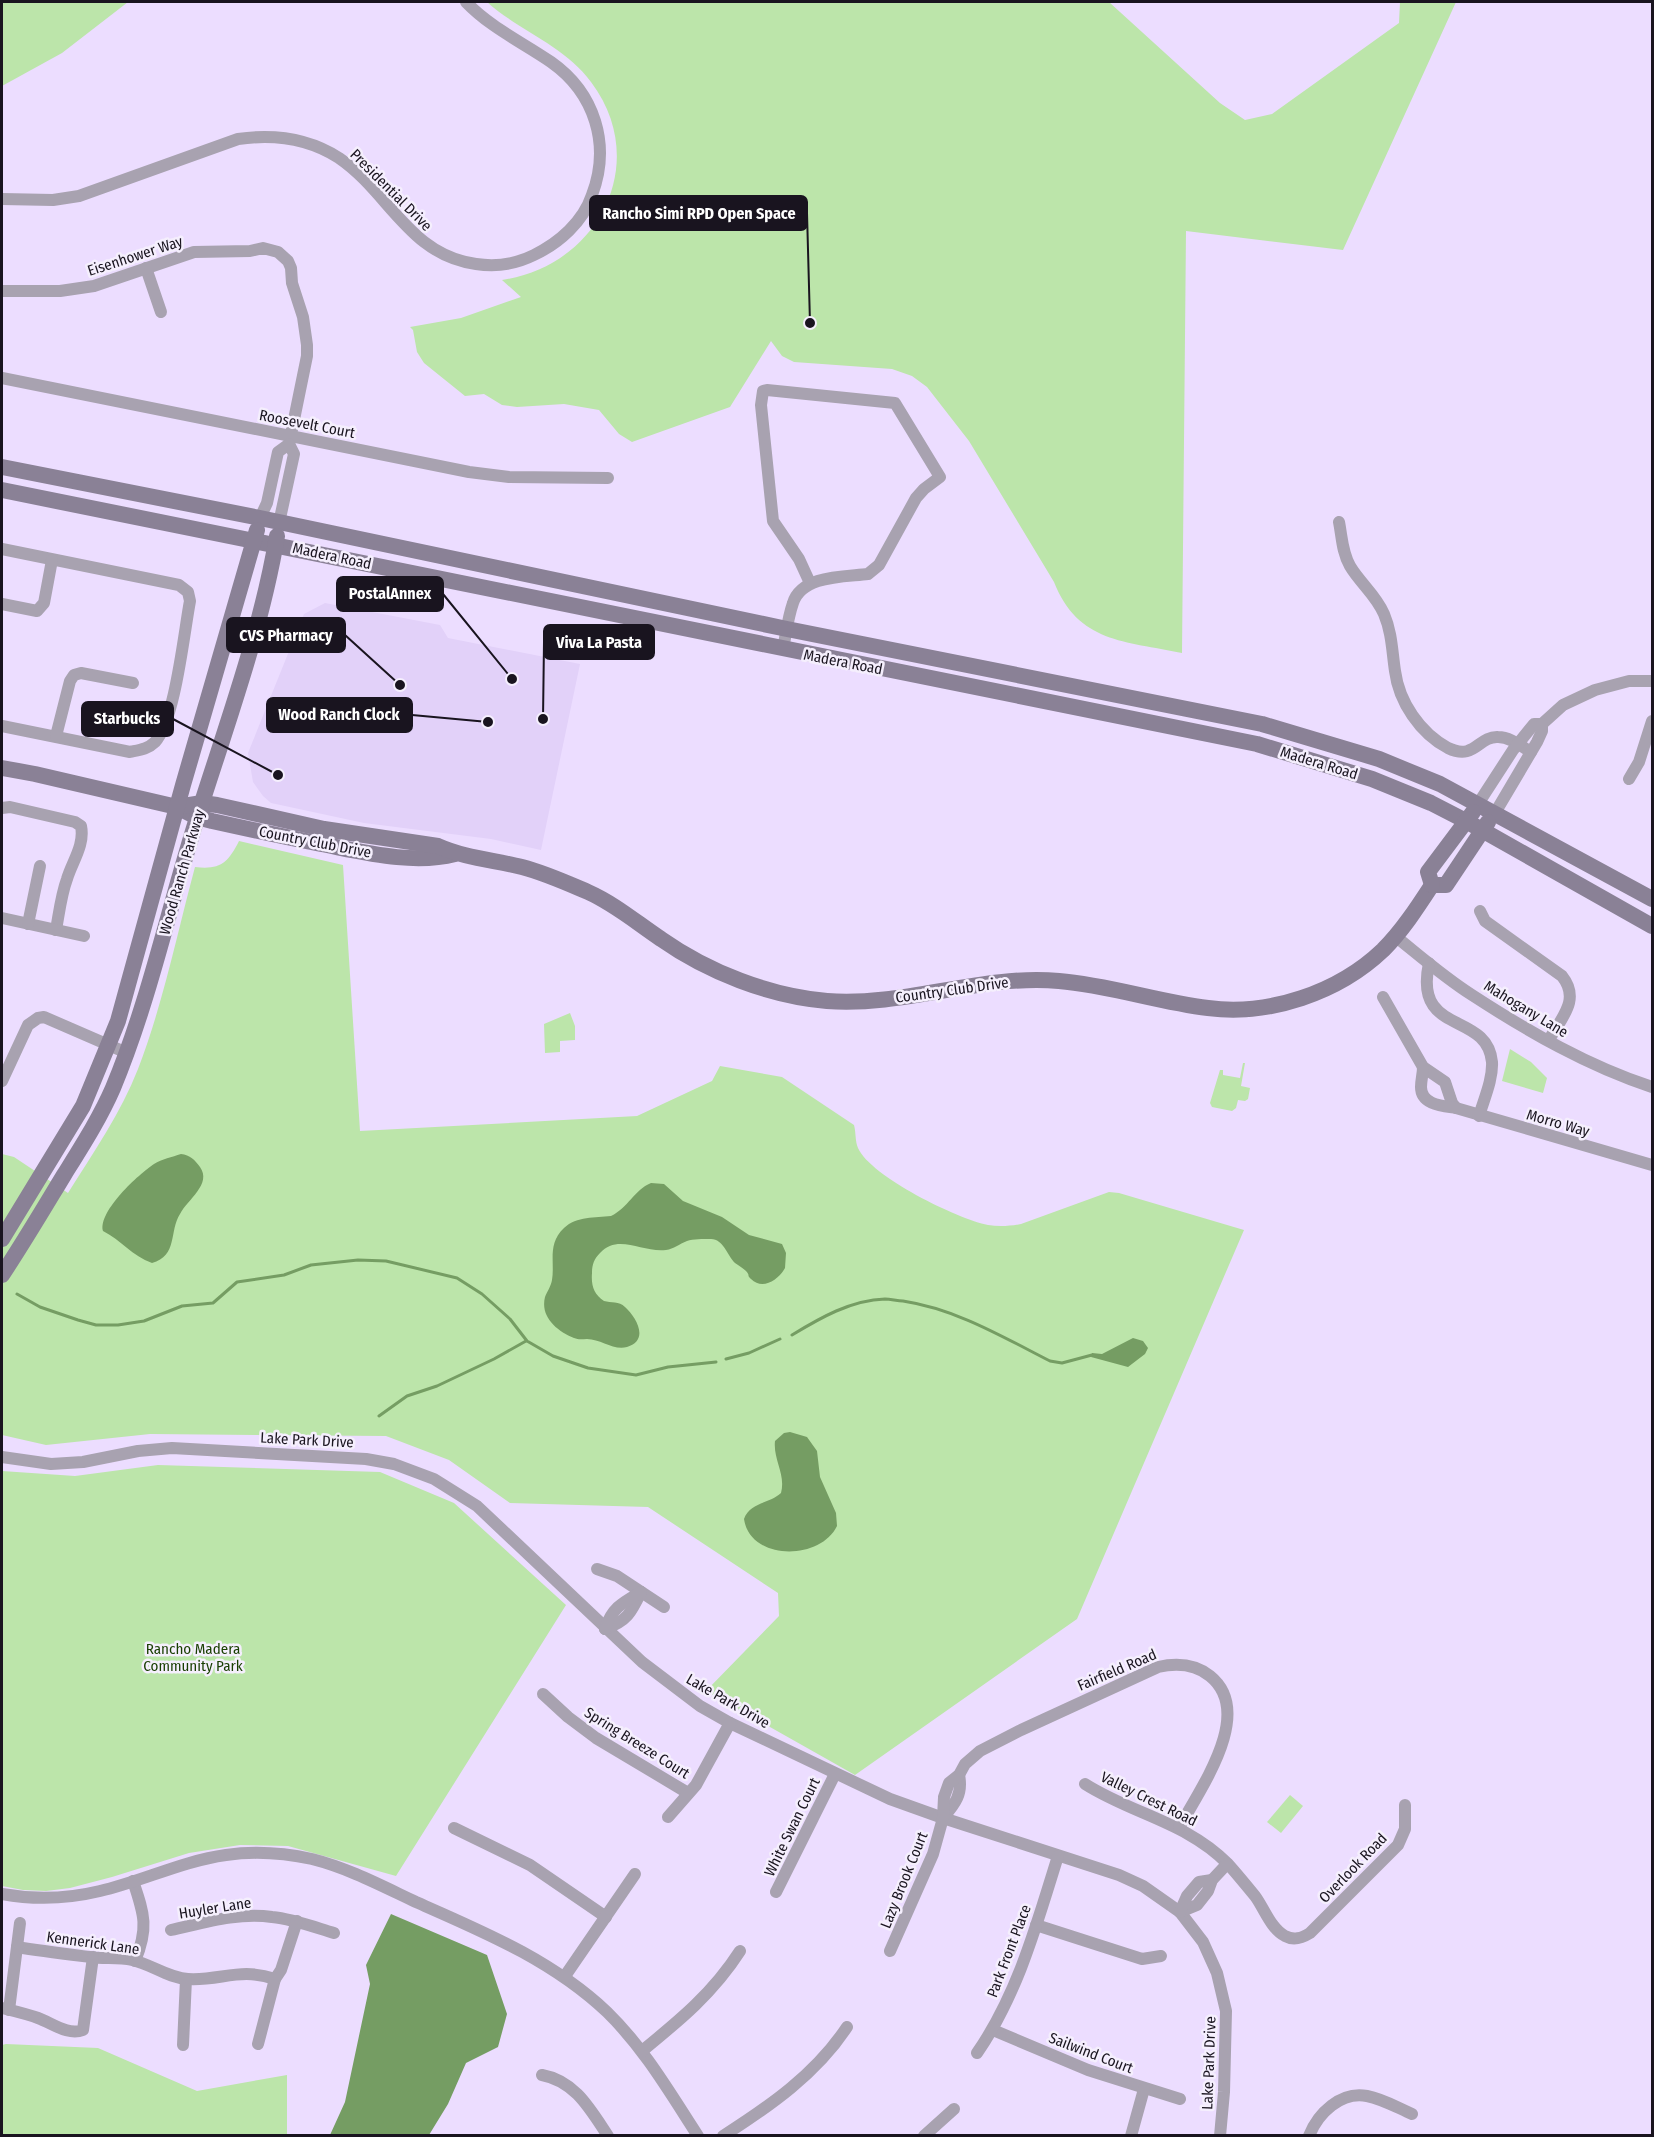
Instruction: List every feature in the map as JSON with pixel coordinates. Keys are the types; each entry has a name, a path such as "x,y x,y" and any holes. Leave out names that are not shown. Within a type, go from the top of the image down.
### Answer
{"main road":[{"name":"Madera Road","path":"2,467 787,629 1262,724 1379,759 1440,784 1653,900"},
{"name":"Madera Road","path":"2,490 783,650 1257,744 1372,779 1431,803 1653,926"},
{"name":"Wood Ranch Parkway","path":"2,1239 83,1106 118,1022 260,519"},
{"name":"Wood Ranch Parkway","path":"2,1275 90,1133 112,1090 127,1053 200,810 240,687 272,567 279,523"},
{"name":"Country Club Drive","path":"2,768 177,807 200,810 360,852 440,858 455,854 523,868 591,894 620,910 660,939 711,968 768,989 825,1001 886,1000 986,984 1029,980 1088,985 1211,1009 1262,1008 1307,995 1342,979 1382,951 1432,885"},
{"path":"1478,804 1428,872 1432,885 1446,885 1495,813"}],"street":[{"name":"Presidential Drive","path":"2,199 53,200 78,196 238,139 261,136 282,137 303,141 338,158 354,170 414,235 438,253 458,261 482,265 515,262 531,257 548,248 563,236 580,219 590,201 600,168 601,150 598,132 587,100 564,73 552,62 495,27 466,2"},
{"name":"Eisenhower Way","path":"2,291 76,290 201,251 250,251 263,248 278,252"},
{"name":"Wood Ranch Parkway","path":"278,252 288,261 291,268 292,283 303,317 307,345 307,357 290,440 294,454 279,523"},
{"path":"146,268 161,312"},
{"name":"Roosevelt Court","path":"2,378 290,440 489,475 608,478"},
{"path":"783,650 796,595 810,584 868,574 874,570 916,498 940,477 895,403 763,391 761,405 773,521 799,559 810,584"},
{"name":"Wood Ranch Parkway","path":"260,519 267,503 278,452 290,440"},
{"path":"1339,522 1350,568 1375,597 1389,624 1399,687 1414,717 1436,739 1457,751 1468,751 1494,737 1518,744 1531,752"},
{"path":"2,549 179,585 188,592 190,601 172,702 161,736 153,744 142,750 130,752 2,726"},
{"path":"2,604 37,611 41,608 44,603 52,560"},
{"path":"57,736 70,681 74,675 81,673 133,683"},
{"path":"1478,804 1534,724 1542,724 1563,705 1595,690 1629,681 1653,681"},
{"path":"1629,779 1639,762 1653,721"},
{"path":"1495,813 1531,752 1542,731 1542,724"},
{"path":"2,808 10,807 75,822 81,826 82,832 76,860 67,879 56,930"},
{"path":"28,924 40,866"},
{"path":"1480,911 1485,921 1562,976 1569,985 1572,993 1570,1002 1549,1040"},
{"path":"2,918 84,936"},
{"name":"Mahogany Lane","path":"1395,936 1471,994 1549,1040 1602,1069 1653,1088"},
{"path":"1430,963 1426,988 1431,1002 1444,1017 1475,1032 1490,1053 1492,1061 1490,1076 1479,1116"},
{"name":"Morro Way","path":"1383,997 1423,1067 1444,1082 1456,1108"},
{"path":"2,1081 28,1025 38,1018 44,1017 127,1053"},
{"name":"Morro Way","path":"1423,1067 1421,1087 1424,1098 1434,1104 1456,1108 1653,1165"},
{"name":"Lake Park Drive","path":"2,1457 51,1464 172,1448 366,1459 394,1464 434,1479 456,1491 477,1506 605,1629 669,1685 700,1706 730,1723 890,1799 1119,1875 1143,1886 1180,1912 1203,1942 1217,1973 1226,2011 1224,2092 1220,2136"},
{"path":"597,1569 617,1576 664,1607"},
{"path":"605,1629 620,1624 631,1613 641,1592"},
{"name":"Fairfield Road","path":"943,1818 957,1801 962,1787 959,1775 964,1764 980,1751 1020,1730 1158,1667 1182,1664 1200,1670 1216,1682 1225,1696 1228,1716 1218,1755 1179,1827"},
{"name":"Spring Breeze Court","path":"543,1694 596,1738 688,1793"},
{"path":"668,1817 696,1785 730,1723"},
{"name":"White Swan Court","path":"776,1892 835,1774"},
{"name":"Valley Crest Road","path":"1084,1784 1104,1797 1179,1827 1205,1845 1227,1864 1255,1896 1276,1929 1291,1939 1300,1938"},
{"name":"Overlook Road","path":"1300,1938 1310,1933 1398,1845 1405,1829 1406,1805"},
{"name":"Lazy Brook Court","path":"890,1951 933,1854 943,1818"},
{"path":"453,1828 530,1865 606,1917"},
{"path":"2,1894 46,1899 74,1897 102,1891 189,1862 226,1855 268,1853 310,1859 350,1872 505,1942 565,1976 607,2013 642,2051 698,2136"},
{"name":"Park Front Place","path":"977,2052 993,2030 1020,1970 1058,1856"},
{"path":"1180,1912 1187,1896 1199,1882 1212,1880 1227,1864"},
{"path":"565,1976 635,1874"},
{"path":"133,1881 143,1909 145,1924 142,1943 135,1961"},
{"name":"Huyler Lane","path":"171,1930 244,1916 270,1916 297,1921 334,1933"},
{"path":"258,2044 275,1979 281,1970 297,1921"},
{"path":"20,1923 5,2009 39,2018 65,2030 79,2032 83,2030 93,1958"},
{"path":"1036,1925 1142,1959 1161,1956"},
{"name":"Kennerick Lane","path":"17,1947 93,1958 135,1961 168,1975 186,1979 246,1973 262,1974 275,1979"},
{"path":"642,2051 707,1995 740,1951"},
{"path":"183,2045 186,1979"},
{"path":"723,2136 789,2091 836,2045 848,2027"},
{"name":"Sailwind Court","path":"993,2030 1088,2070 1180,2099"},
{"path":"542,2075 569,2085 592,2111 608,2136"},
{"path":"1131,2136 1144,2089"},
{"path":"1309,2136 1320,2116 1343,2098 1366,2096 1412,2114"},
{"path":"924,2136 954,2109"}],"shaded area":[{"path":"325,603 440,625 448,638 580,664 541,850 491,839 364,823 271,803 263,796 253,782 248,753 304,614"},
{"path":"181,1154 196,1162 203,1173 203,1179 198,1191 180,1214 166,1255 152,1263 103,1231 103,1223 113,1204 139,1176 157,1162"},
{"path":"651,1183 664,1184 683,1201 722,1217 749,1235 782,1244 786,1253 785,1268 770,1282 761,1284 756,1282 735,1263 722,1244 714,1239 689,1240 666,1250 623,1244 607,1247 600,1253 593,1265 593,1286 598,1296 604,1301 620,1304 629,1311 639,1328 638,1339 634,1344 622,1348 592,1340 576,1339 568,1335 547,1317 544,1304 552,1280 555,1240 564,1228 575,1221 611,1216 617,1213 640,1190"},
{"path":"1133,1338 1143,1341 1148,1348 1145,1354 1128,1367 1091,1357 1092,1353 1102,1354"},
{"path":"790,1432 807,1437 817,1451 820,1477 836,1513 837,1526 816,1546 786,1551 772,1549 759,1543 749,1533 744,1519 755,1506 781,1493 782,1480 775,1441 784,1433"},
{"path":"391,1914 487,1955 507,2014 498,2047 466,2063 448,2104 429,2135 330,2135 345,2102 370,1984 366,1965"}],"green space":[{"path":"2,2 128,2 62,53 2,86"},
{"path":"487,2 1109,2 1220,103 1245,120 1272,114 1399,23 1400,2 1456,2 1343,250 1186,231 1182,653 1106,636 1090,628 1076,617 1064,602 969,441 927,387 912,376 892,369 794,362 782,356 771,341 730,407 632,442 619,434 599,410 564,404 517,407 502,405 484,394 465,396 424,363 417,352 413,330 410,327 461,318 521,297 502,280 536,271 565,255 588,233 605,206 615,177 616,145 609,113 591,82 568,58"},
{"path":"239,841 343,865 360,1131 637,1116 712,1081 720,1066 782,1077 854,1125 858,1148 866,1159 897,1184 937,1206 974,1221 996,1226 1021,1224 1109,1192 1244,1230 1077,1619 855,1775 706,1691 779,1616 778,1593 648,1507 510,1503 449,1460 386,1436 150,1434 46,1445 2,1435 2,1154 14,1157 68,1193 115,1117 138,1069 162,994 195,867 217,866 227,860"},
{"path":"570,1013 575,1026 575,1040 560,1041 560,1052 545,1053 544,1024"},
{"path":"1510,1049 1531,1062 1547,1078 1543,1093 1502,1081"},
{"path":"1243,1063 1245,1063 1241,1086 1250,1088 1248,1099 1238,1100 1236,1108 1232,1111 1212,1107 1210,1103 1220,1070 1223,1070 1223,1075 1240,1078"},
{"name":"Rancho Madera Community Park","path":"158,1465 380,1472 454,1503 566,1605 396,1876 288,1846 240,1845 189,1853 70,1888 46,1891 2,1886 2,1471 75,1476"},
{"path":"1290,1795 1303,1806 1281,1833 1267,1822"},
{"path":"2,2045 98,2048 197,2091 287,2075 287,2135 2,2135"}],"waterway":[{"path":"17,1294 40,1307 78,1320 96,1325 118,1325 144,1321 182,1306 213,1303 237,1282 284,1275 311,1265 358,1260 386,1261 457,1278 482,1294 510,1319 527,1341 553,1356 588,1368 636,1375 668,1367 716,1362"},
{"path":"792,1335 848,1306 887,1299 942,1310 1050,1361 1062,1363 1092,1355"},
{"path":"726,1359 749,1353 780,1339"},
{"path":"379,1416 407,1396 437,1386 526,1341"}],"place":[{"name":"Rancho Simi RPD Open Space","path":"810,323"},
{"name":"PostalAnnex","path":"512,679"},
{"name":"CVS Pharmacy","path":"400,685"},
{"name":"Viva La Pasta","path":"543,719"},
{"name":"Wood Ranch Clock","path":"488,722"},
{"name":"Starbucks","path":"278,775"}]}
